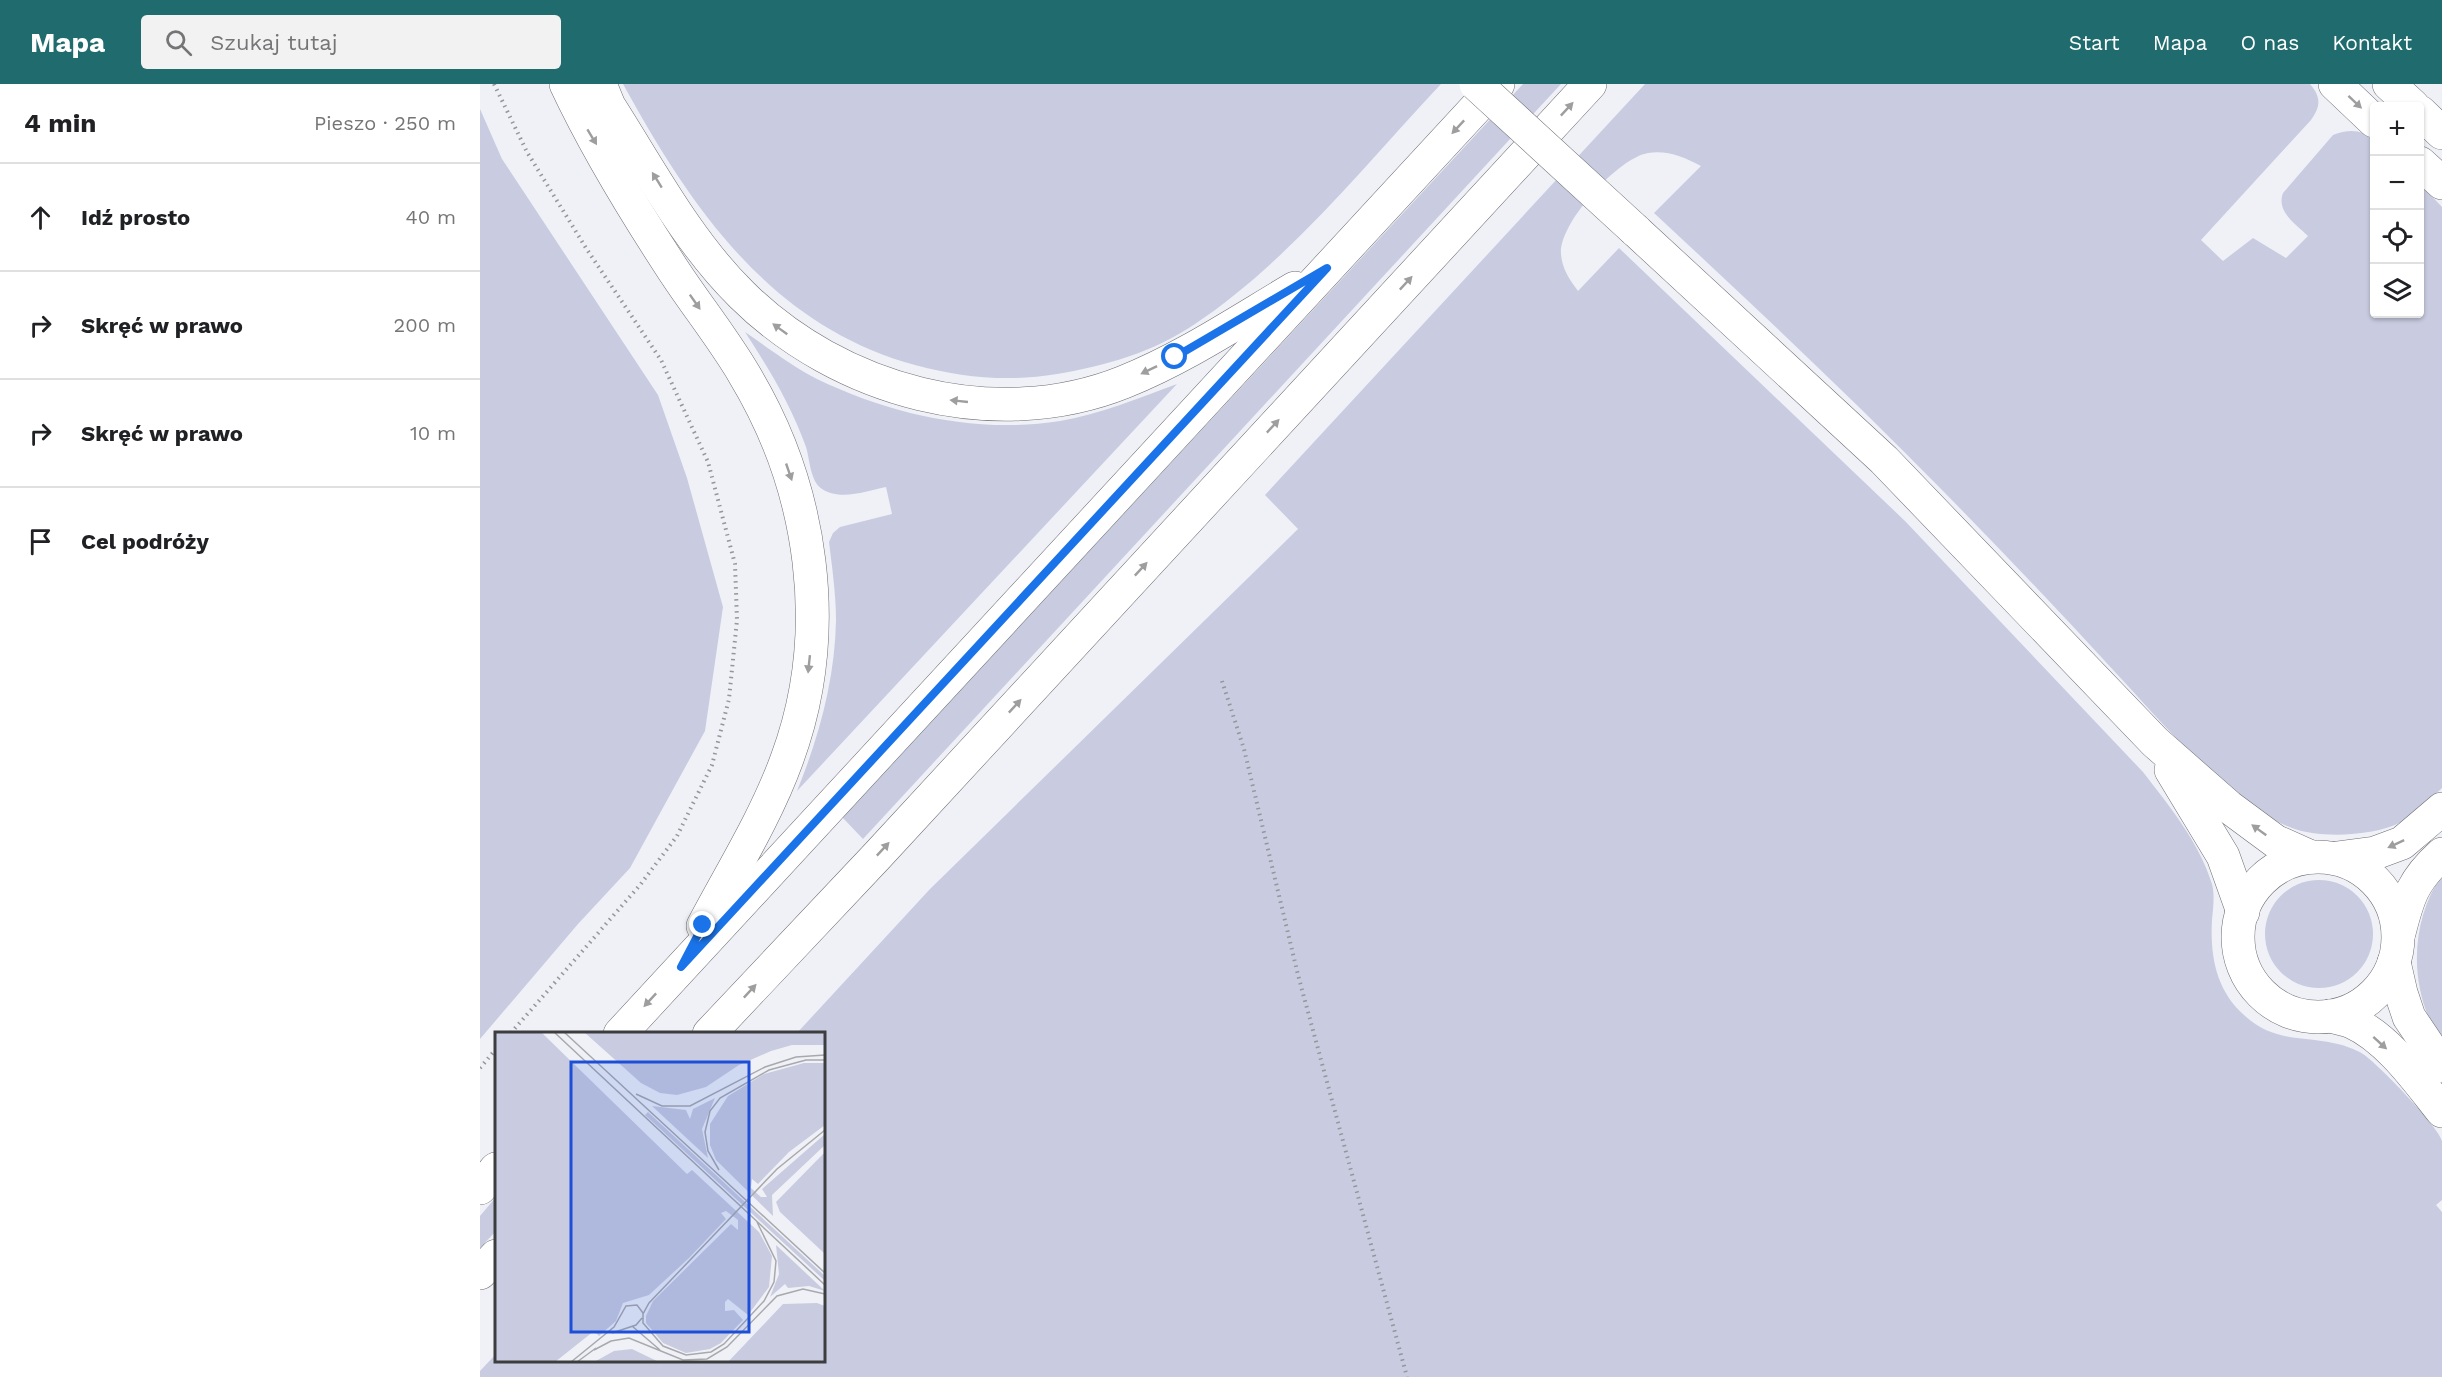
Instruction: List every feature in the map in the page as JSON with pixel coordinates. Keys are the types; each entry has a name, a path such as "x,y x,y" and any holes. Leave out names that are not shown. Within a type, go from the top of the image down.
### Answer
{"main road":[{"path":"566,84 587,129 668,262 744,374 778,441 791,475 808,545 813,626 809,670 788,758 770,800 681,967"},
{"path":"600,84 609,106 698,245 741,294 770,321 802,345 874,381 914,393 953,400 999,403 1056,399 1090,393 1123,382 1192,349 1327,268"},
{"path":"1476,84 1884,460 2155,742 2238,814 2275,841 2361,869 2379,884 2391,902 2397,922 2396,950 2401,993 2409,1017 2442,1066"},
{"path":"622,1032 1497,84"},
{"path":"712,1032 1590,84"},
{"path":"2335,84 2370,117"},
{"path":"2389,84 2409,102"},
{"path":"2424,116 2442,133"},
{"path":"2424,167 2442,183"},
{"path":"2155,742 2223,856 2243,912"},
{"path":"2442,809 2402,843 2375,853 2286,863 2269,873 2255,887 2239,926 2240,952 2244,966 2258,989 2278,1006 2287,1010 2303,1016 2330,1016 2352,1022 2369,1032 2405,1064 2442,1111"},
{"path":"2330,1016 2355,1008 2371,997 2384,983 2396,950 2410,893 2419,878 2442,854"},
{"path":"480,1188 495,1170"},
{"path":"480,1273 495,1257"}],"path":[{"path":"494,84 527,152 586,248 661,360 708,462 735,564 737,620 729,699 712,765 677,836 640,885 512,1032"},
{"path":"1222,681 1244,749 1298,975 1407,1377"},
{"path":"480,1068 495,1050"}],"shaded area":[{"path":"623,84 1441,84 1294,242 1230,299 1195,324 1146,350 1111,362 1057,374 1003,378 950,373 915,365 864,347 818,322 777,292 740,256 707,217 677,175"},
{"path":"1523,84 1561,84 863,839 842,817"},
{"path":"1645,84 2310,84 2318,97 2317,110 2311,120 2201,240 2223,261 2253,238 2286,258 2308,236 2285,212 2282,206 2283,193 2333,135 2350,131 2360,132 2370,138 2370,318 2424,318 2424,188 2442,207 2442,788 2401,822 2377,830 2332,835 2292,828 2268,817 2245,801 2198,760 1909,456 1654,213 1701,166 1682,157 1662,152 1648,153 1621,167 1592,194 1580,210 1563,241 1561,254 1569,278 1578,291 1619,248 1905,521 2143,772 2183,825 2200,854 2212,884 2214,902 2212,947 2217,972 2227,995 2244,1015 2267,1031 2279,1035 2342,1045 2361,1053 2393,1082 2430,1123 2442,1141 2442,1200 2436,1205 2442,1212 2442,1377 480,1377 480,1371 495,1355 495,1362 825,1362 825,1032 798,1032 930,889 1298,529 1265,495"},
{"path":"480,109 502,159 658,395 687,478 723,607 705,731 630,868 578,924 480,1039"},
{"path":"745,332 808,374 846,392 905,412 966,423 998,425 1060,421 1105,410 1177,384 797,791 819,729 833,664 836,610 829,542 833,533 840,527 892,514 886,487 846,495 829,493 818,485 794,417"},
{"path":"2442,875 2442,1042 2423,1003 2417,959 2418,937 2423,915"},
{"path":"2319,880 2340,884 2357,896 2369,913 2373,934 2369,955 2357,972 2340,984 2319,988 2298,984 2281,972 2269,955 2265,934 2269,913 2281,896 2298,884"},
{"path":"495,1198 495,1232 480,1248 480,1216"}],"route":[{"path":"703,925 681,967 1327,268 1175,357"}]}
